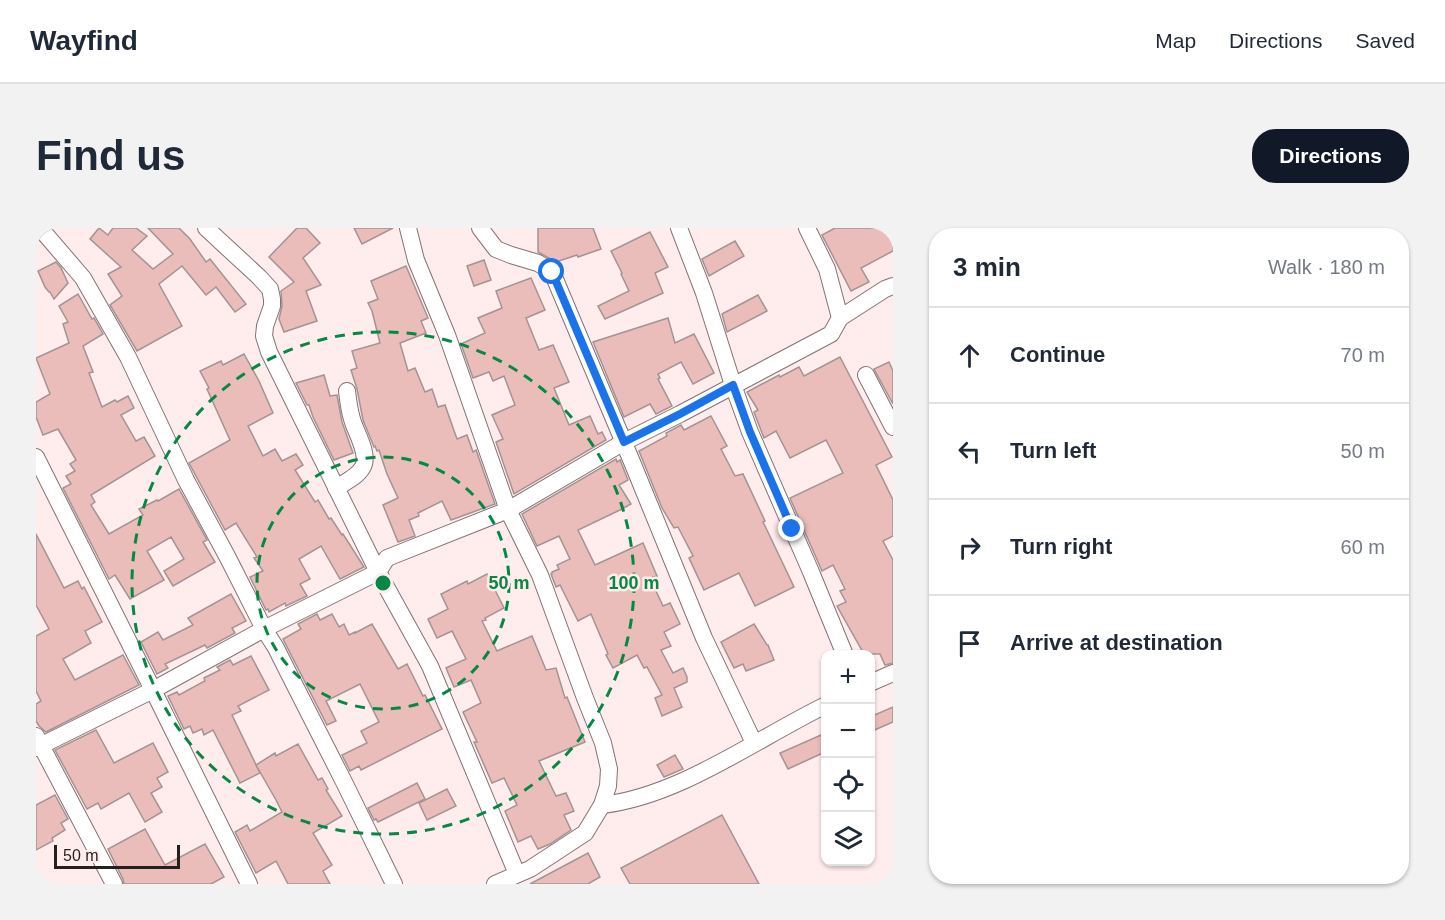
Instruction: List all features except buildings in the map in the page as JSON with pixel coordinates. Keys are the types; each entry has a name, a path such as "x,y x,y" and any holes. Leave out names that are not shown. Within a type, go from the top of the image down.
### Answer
{"street":[{"path":"38,228 83,278 123,348 186,480 264,630 276,648 394,884"},
{"path":"206,228 270,289 272,306 264,336 269,352 378,572 430,666 517,874"},
{"path":"408,228 416,260 447,335 508,510 540,575 603,743 609,769 608,786 603,805 585,833 530,869 495,884"},
{"path":"480,228 496,249 538,263 552,272 704,638 754,743"},
{"path":"680,228 750,432 843,650"},
{"path":"807,228 827,268 840,318"},
{"path":"114,884 38,743 153,690 378,572 387,558 508,510 624,442 831,334 840,318 893,286"},
{"path":"866,375 893,427"},
{"path":"336,488 354,476 363,466 364,461 363,449 352,419 347,391"},
{"path":"36,457 249,884"},
{"path":"875,681 893,673"},
{"path":"603,805 620,803 676,784 716,765 821,707"}],"route":[{"path":"552,272 624,442 733,385 750,432 792,529"}]}
